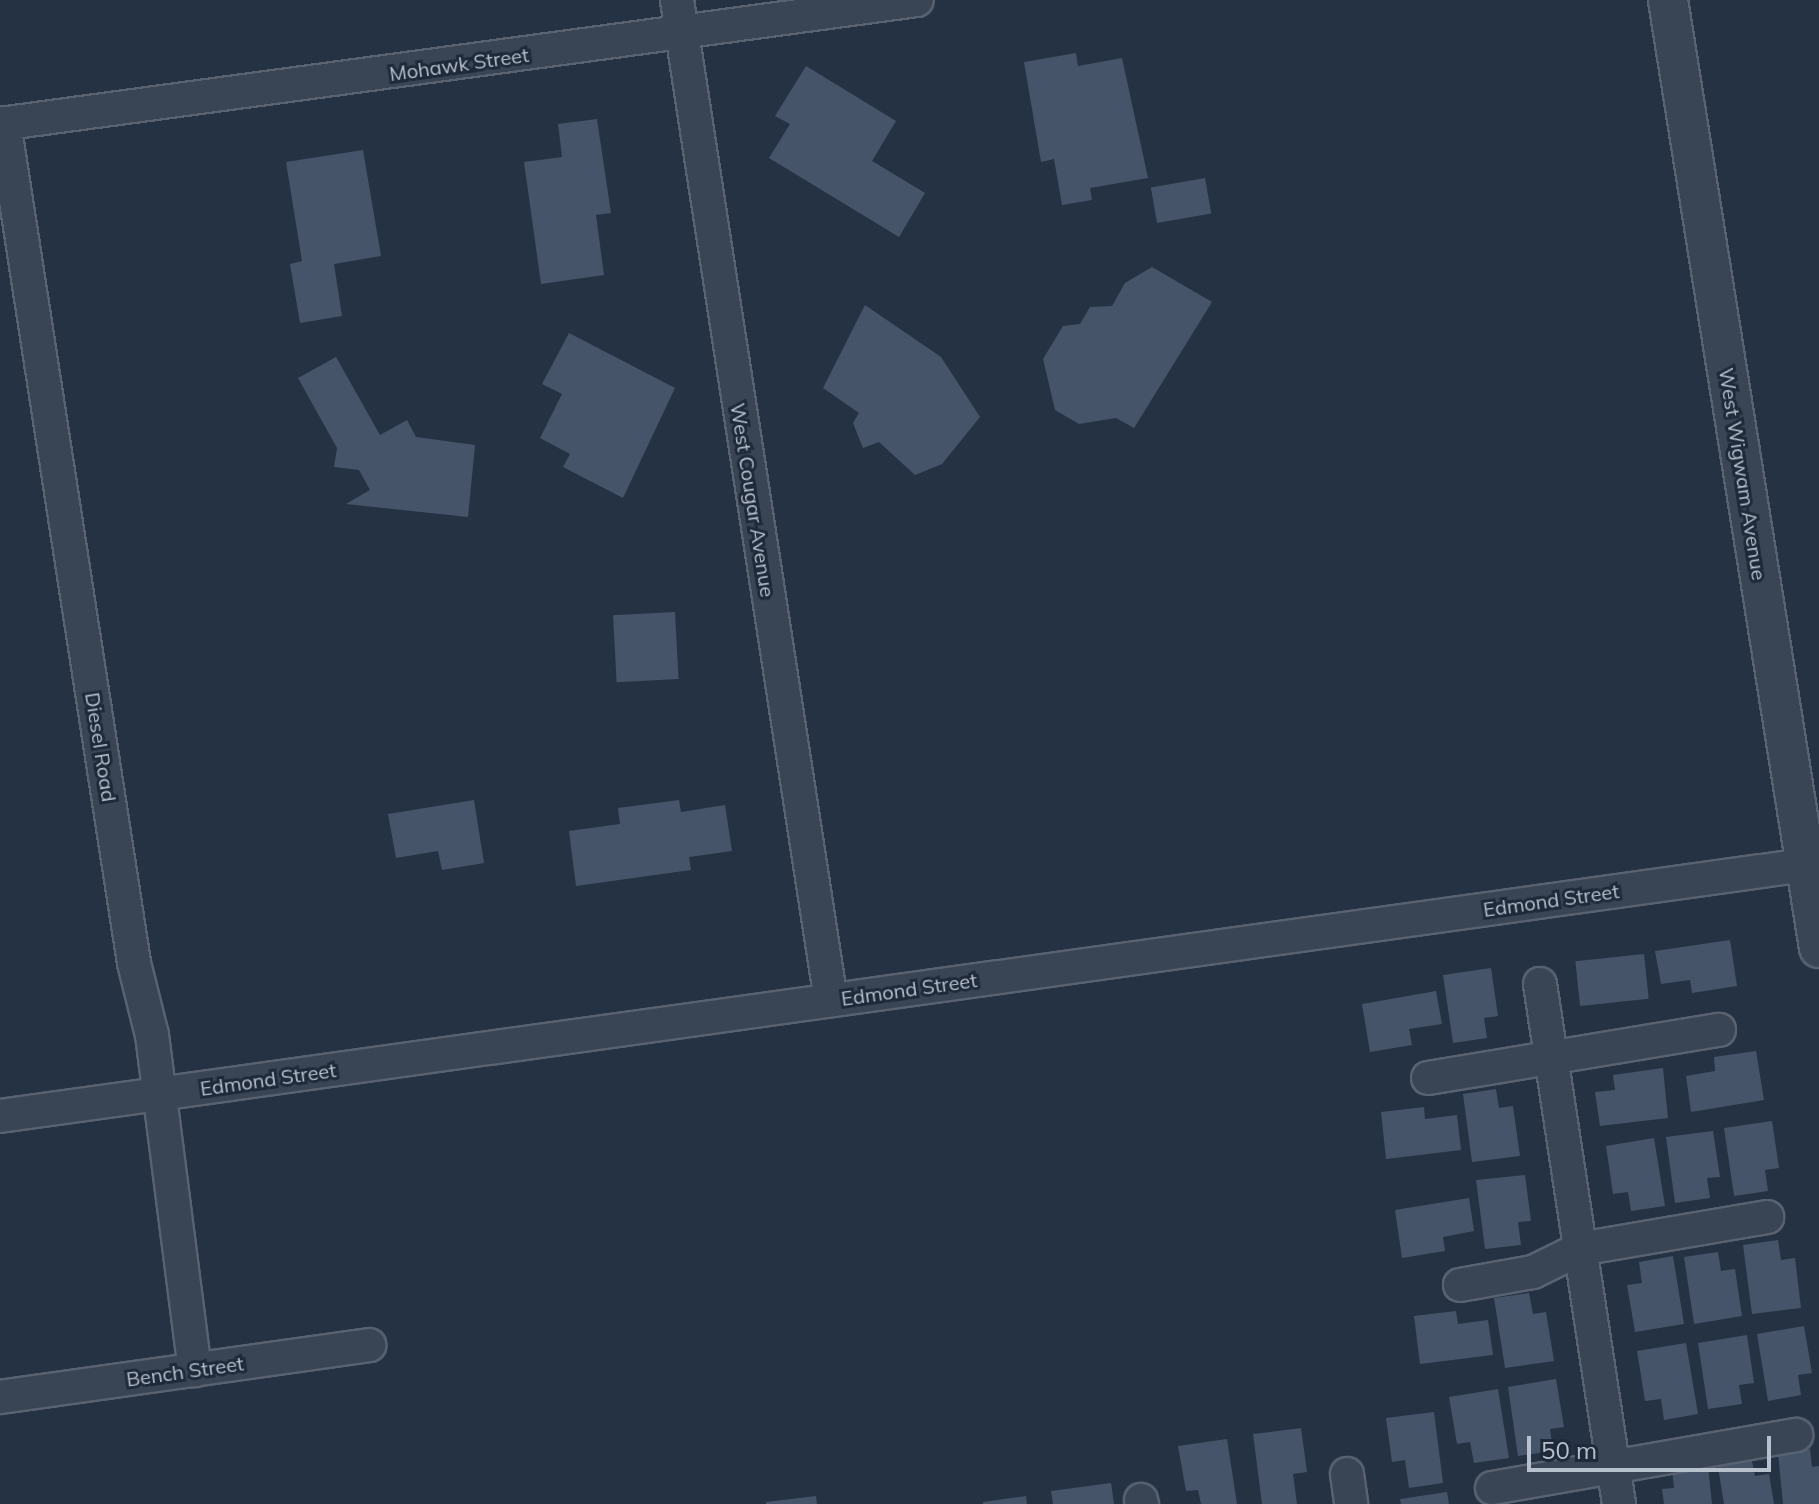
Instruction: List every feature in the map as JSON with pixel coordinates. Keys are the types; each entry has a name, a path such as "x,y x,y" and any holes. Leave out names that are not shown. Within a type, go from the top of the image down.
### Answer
{"street":[{"name":"West Cougar Avenue","path":"677,0 831,1000"},
{"name":"Mohawk Street","path":"2,123 917,0"},
{"name":"West Wigwam Avenue","path":"1668,0 1812,864 1819,948"},
{"name":"Diesel Road","path":"2,123 156,1095 195,1370"},
{"name":"Edmond Street","path":"0,1116 1812,864"},
{"path":"1540,984 1619,1504"},
{"path":"1428,1078 1719,1030"},
{"path":"1460,1285 1533,1272 1580,1249 1767,1217"},
{"name":"Bench Street","path":"0,1397 369,1345"},
{"path":"1492,1488 1613,1463 1796,1435"}],"building":[{"path":"1076,53 1078,66 1122,58 1148,178 1090,188 1092,200 1062,205 1054,159 1041,162 1024,62"},
{"path":"806,66 896,121 872,161 925,193 899,237 769,158 790,124 775,116"},
{"path":"597,119 611,213 596,215 604,275 541,284 524,162 562,157 558,124"},
{"path":"363,150 381,256 334,264 342,316 300,323 290,264 302,261 286,162"},
{"path":"1205,178 1211,213 1157,223 1151,188"},
{"path":"1152,267 1212,302 1134,428 1116,418 1079,424 1055,410 1043,359 1063,326 1080,324 1090,307 1112,306 1125,283"},
{"path":"865,305 941,357 980,417 942,464 915,475 879,442 863,448 853,423 859,413 823,388"},
{"path":"569,333 675,388 623,498 563,467 570,454 540,438 562,394 542,384"},
{"path":"336,357 380,435 407,420 416,437 475,445 468,517 346,504 370,490 359,470 334,467 337,448 298,378"},
{"path":"675,612 679,679 617,682 613,615"},
{"path":"474,800 484,863 442,870 438,851 396,858 388,814"},
{"path":"679,800 681,812 725,805 732,851 689,857 691,870 576,886 569,831 620,824 618,808"},
{"path":"1730,940 1737,986 1692,993 1690,980 1661,984 1655,951"},
{"path":"1644,954 1649,999 1580,1006 1575,961"},
{"path":"1491,968 1498,1016 1484,1018 1487,1038 1453,1043 1443,975"},
{"path":"1436,991 1442,1024 1409,1029 1412,1045 1370,1052 1362,1004"},
{"path":"1756,1051 1764,1100 1691,1112 1686,1076 1715,1071 1714,1057"},
{"path":"1663,1068 1668,1118 1600,1126 1595,1092 1615,1090 1613,1075"},
{"path":"1496,1089 1499,1108 1513,1106 1520,1156 1472,1162 1463,1094"},
{"path":"1424,1107 1425,1119 1457,1115 1461,1150 1386,1159 1381,1112"},
{"path":"1772,1121 1779,1168 1765,1170 1768,1191 1734,1196 1724,1128"},
{"path":"1713,1131 1720,1177 1707,1178 1710,1198 1675,1203 1666,1137"},
{"path":"1654,1138 1665,1206 1631,1211 1628,1192 1613,1194 1606,1146"},
{"path":"1525,1175 1531,1221 1518,1222 1521,1245 1485,1249 1476,1180"},
{"path":"1469,1198 1474,1231 1443,1237 1445,1251 1402,1258 1395,1210"},
{"path":"1778,1240 1781,1260 1795,1258 1801,1308 1752,1314 1743,1245"},
{"path":"1718,1252 1721,1271 1735,1269 1742,1316 1694,1324 1684,1257"},
{"path":"1673,1256 1684,1324 1635,1332 1627,1285 1642,1283 1639,1262"},
{"path":"1529,1293 1533,1314 1546,1312 1554,1361 1505,1368 1494,1298"},
{"path":"1456,1311 1458,1324 1488,1320 1493,1355 1420,1364 1414,1316"},
{"path":"1804,1326 1812,1373 1798,1375 1801,1395 1768,1401 1757,1334"},
{"path":"1747,1335 1754,1383 1739,1385 1742,1404 1708,1409 1698,1343"},
{"path":"1686,1343 1698,1414 1664,1420 1661,1399 1645,1401 1637,1351"},
{"path":"1556,1379 1564,1427 1550,1429 1553,1451 1518,1456 1508,1387"},
{"path":"1498,1389 1509,1458 1474,1463 1470,1442 1457,1444 1449,1397"},
{"path":"1434,1412 1443,1483 1409,1488 1405,1460 1392,1462 1386,1418"},
{"path":"1301,1428 1307,1472 1293,1474 1297,1504 1262,1504 1253,1434"},
{"path":"1227,1439 1237,1504 1201,1504 1198,1490 1186,1491 1178,1446"},
{"path":"1810,1449 1812,1467 1819,1466 1819,1504 1783,1504 1778,1453"},
{"path":"1751,1456 1755,1476 1769,1474 1774,1504 1724,1504 1717,1461"},
{"path":"1708,1466 1712,1504 1664,1504 1662,1489 1674,1488 1672,1470"},
{"path":"1111,1483 1114,1504 1053,1504 1051,1491"},
{"path":"1447,1492 1449,1504 1401,1504 1400,1499"},
{"path":"816,1496 817,1504 766,1504 766,1502"},
{"path":"1026,1496 1027,1504 983,1504 983,1502"}]}
